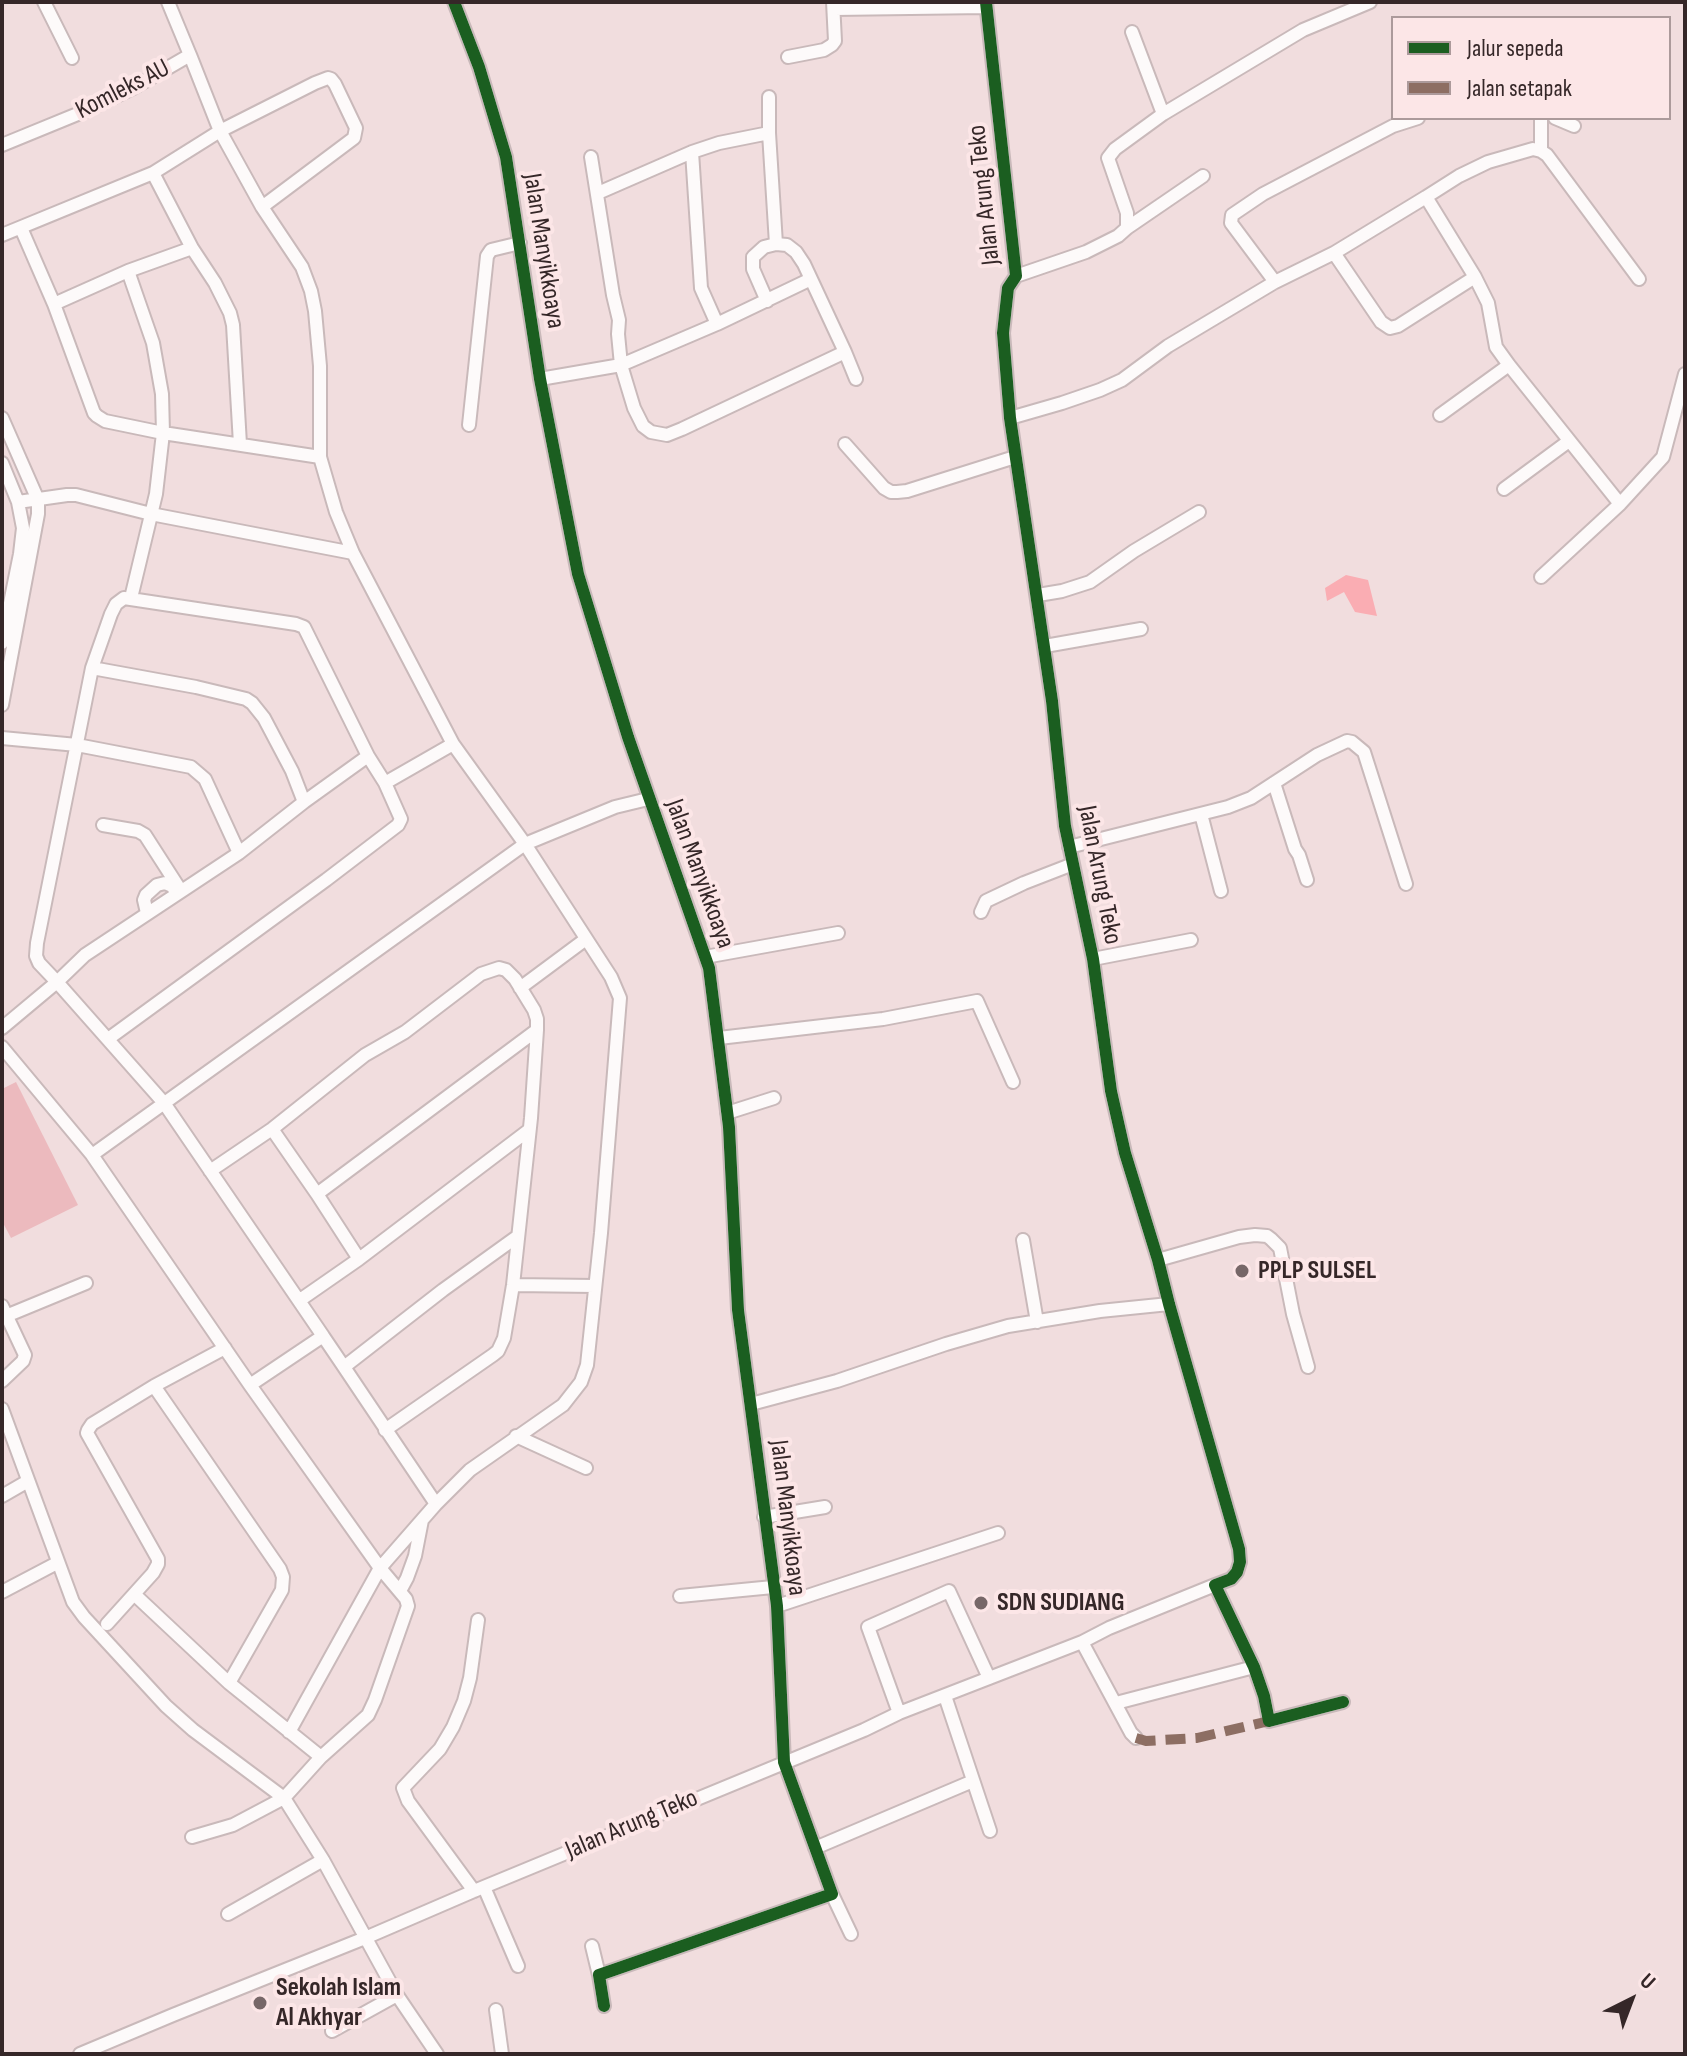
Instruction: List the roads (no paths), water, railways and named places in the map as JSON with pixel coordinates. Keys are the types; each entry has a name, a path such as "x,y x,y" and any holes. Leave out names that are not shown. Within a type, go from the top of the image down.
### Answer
{"street":[{"path":"44,2 72,58"},
{"name":"Komleks AU","path":"2,145 85,111 190,55 168,2"},
{"name":"Jalan Manyikkoaya","path":"454,2 479,67 506,157 540,379 578,574 648,799 709,968 727,1113 738,1310 777,1606 784,1762 832,1894 851,1934"},
{"path":"1127,228 1127,213 1108,158 1115,149 1163,114 1303,30 1370,2"},
{"path":"788,57 824,50 832,45 835,41 834,5 986,4"},
{"name":"Jalan Arung Teko","path":"80,2054 365,1938 899,1713 1082,1642 1231,1579 1237,1572 1239,1549 1125,1153 1111,1091 1093,959 1065,826 1045,646 1010,418 1003,333 1008,288 1016,276 986,4"},
{"path":"1132,32 1163,114"},
{"path":"190,55 220,131 262,207 302,267 311,291 320,366 320,457 336,512 353,553 453,744 525,844 611,977 620,998 587,1365 581,1382 563,1405 470,1470 380,1568 289,1732"},
{"path":"2,235 153,173 220,131 328,78 335,84 356,128 354,138 262,207"},
{"path":"769,97 776,244"},
{"path":"1275,282 1231,223 1232,215 1276,187 1393,126 1412,120"},
{"path":"1541,120 1541,151"},
{"path":"1560,120 1574,126"},
{"path":"598,193 692,152 769,133"},
{"path":"1010,418 1062,403 1122,380 1168,346 1275,282 1334,253 1459,176 1488,162 1533,149 1547,155 1639,279"},
{"path":"692,152 701,288 717,324"},
{"path":"591,157 619,320 621,365 643,426 657,434 667,435 845,352"},
{"path":"153,173 192,248 226,303 233,325 240,444"},
{"path":"1016,276 1086,252 1118,236 1203,176"},
{"path":"1426,197 1488,303 1496,347 1620,504"},
{"path":"21,228 54,304 94,413 105,421 163,433 320,457"},
{"path":"469,425 487,256 491,250 520,243"},
{"path":"767,301 752,262 753,257 764,247 787,245 796,252 811,279 856,379"},
{"path":"54,304 128,271 192,248"},
{"path":"1334,253 1381,322 1390,328 1398,326 1475,277"},
{"path":"128,271 153,343 162,394 163,433 156,494 131,598"},
{"path":"540,379 621,365 811,279"},
{"path":"1440,415 1509,365"},
{"path":"1541,577 1620,504 1663,457 1685,374"},
{"path":"2,418 38,500 34,540 2,705"},
{"path":"1504,489 1569,441"},
{"path":"845,444 891,492 907,491 1015,457"},
{"path":"2,463 18,502 23,528 2,643"},
{"path":"18,502 76,495 151,514 353,553"},
{"path":"1038,595 1090,582 1199,512"},
{"path":"108,1039 401,821 385,783 368,756 304,627 131,598 119,601 111,614 92,668 36,956 44,970 164,1103 436,1504"},
{"path":"1045,646 1141,629"},
{"path":"92,668 246,699 264,718 292,771 304,802"},
{"path":"2,738 77,745 194,769 205,779 239,853"},
{"path":"1069,847 1228,807 1251,798 1347,741 1364,752 1406,884"},
{"path":"385,783 453,744"},
{"path":"2,1028 85,955 239,853 368,756"},
{"path":"1274,783 1307,880"},
{"path":"92,1155 525,844 605,810 648,799"},
{"path":"1201,814 1221,891"},
{"path":"103,825 145,835 179,892"},
{"path":"981,912 986,901 1073,864"},
{"path":"705,957 838,933"},
{"path":"520,988 586,939"},
{"path":"1093,959 1191,940"},
{"path":"210,1171 272,1129 365,1055 405,1032 481,974 495,969 506,970 520,988 534,1010 537,1030 513,1285 504,1338 498,1351 385,1430"},
{"path":"719,1038 883,1019 977,1001 1013,1082"},
{"path":"317,1194 537,1030"},
{"path":"4,1051 92,1155 250,1385 408,1606 368,1715 321,1757 284,1798 233,1825 192,1837"},
{"path":"727,1113 774,1098"},
{"path":"272,1129 359,1259"},
{"path":"300,1300 529,1130"},
{"path":"1158,1260 1239,1237 1261,1235 1271,1239 1280,1248 1293,1314 1308,1367"},
{"path":"344,1367 518,1236"},
{"path":"1023,1240 1037,1322"},
{"path":"2,1381 23,1361 25,1355 4,1311 86,1283"},
{"path":"513,1285 595,1286"},
{"path":"751,1404 837,1381 1008,1326 1100,1311 1169,1304"},
{"path":"250,1385 323,1336"},
{"path":"107,1624 153,1573 158,1559 88,1430 92,1424 154,1386 225,1348"},
{"path":"154,1386 283,1577 282,1590 229,1683"},
{"path":"2,1409 73,1602 166,1706 284,1798 323,1860 397,1995 437,2054"},
{"path":"516,1436 586,1468"},
{"path":"2,1496 28,1481"},
{"path":"764,1517 825,1507"},
{"path":"400,1591 415,1556 422,1520"},
{"path":"777,1606 998,1533"},
{"path":"2,1592 57,1563"},
{"path":"1215,1585 1254,1667 1267,1704 1269,1721 1343,1702"},
{"path":"680,1596 773,1587"},
{"path":"899,1713 868,1627 949,1591 989,1678"},
{"path":"134,1594 229,1683 321,1757"},
{"path":"478,1620 470,1678 453,1727 440,1749 403,1788 408,1801 479,1889 518,1966"},
{"path":"1082,1642 1136,1738"},
{"path":"1116,1703 1254,1667"},
{"path":"945,1696 990,1831"},
{"path":"815,1848 973,1781"},
{"path":"228,1914 323,1860"},
{"path":"599,1975 832,1894"},
{"path":"592,1946 604,2006"},
{"path":"332,2031 397,1995"},
{"path":"496,2010 502,2054"}],"place":[{"name":"PPLP SULSEL","path":"1242,1271"},
{"name":"SDN SUDIANG","path":"981,1603"},
{"name":"Sekolah Islam Al Akhyar","path":"260,2003"}]}
